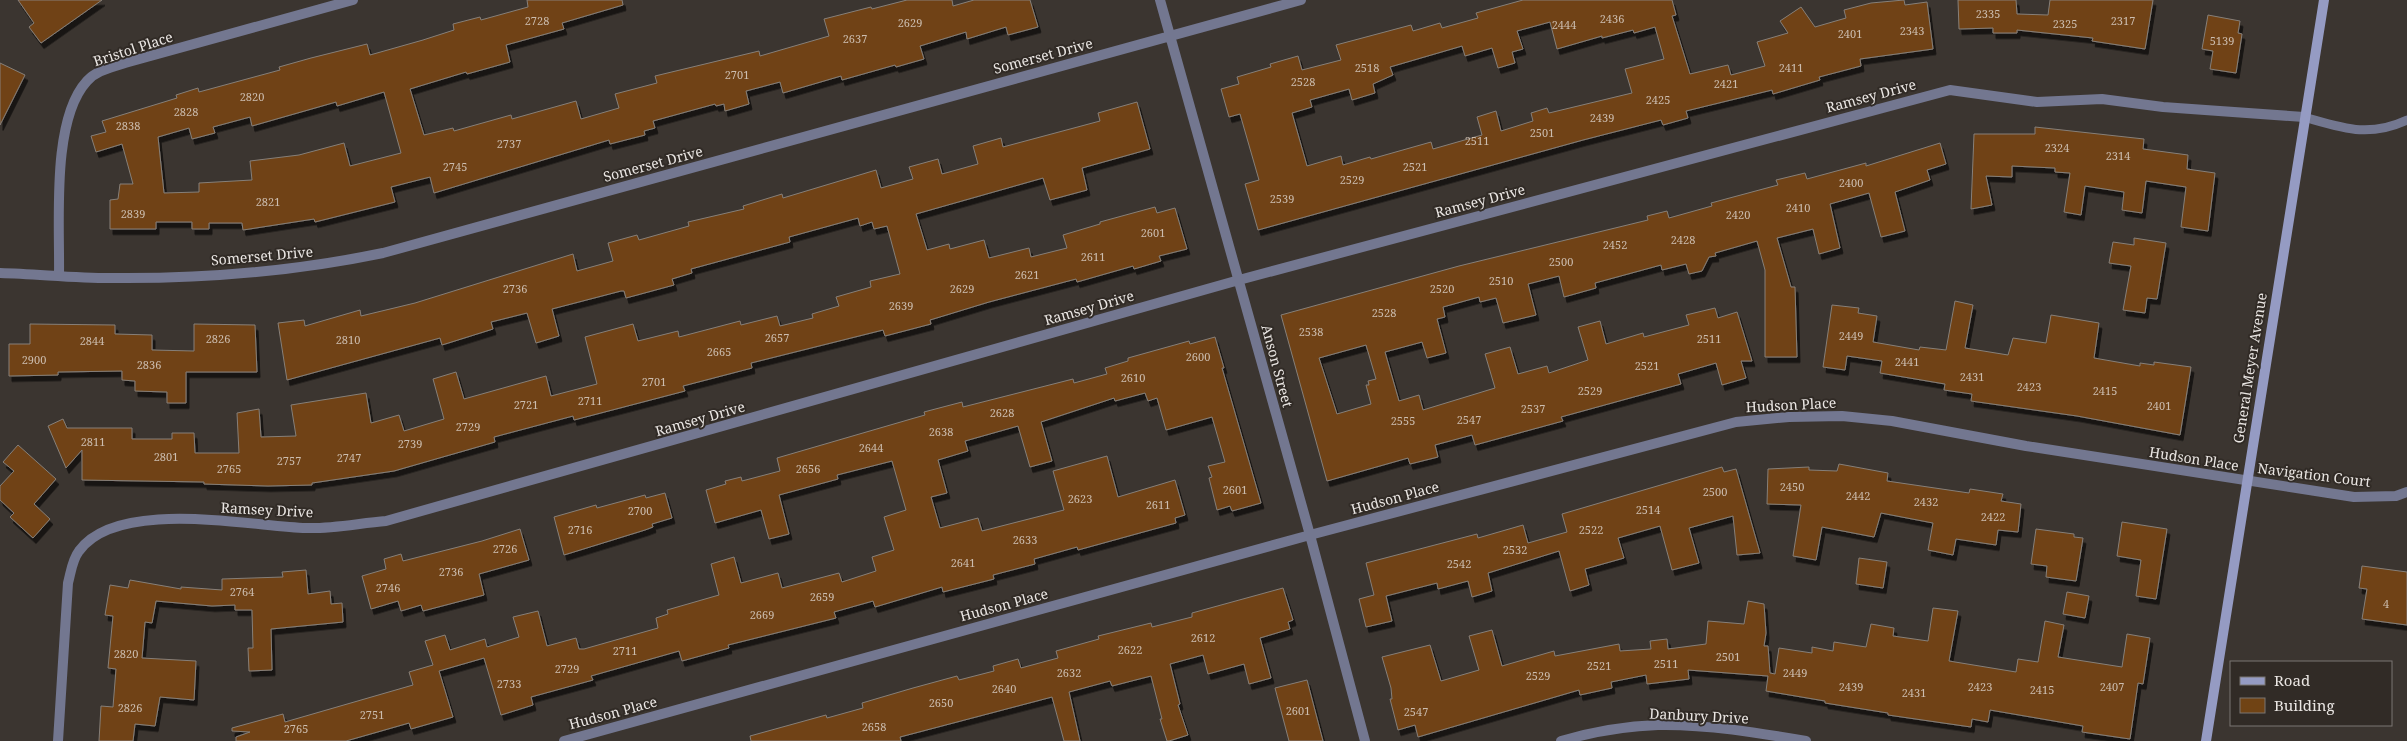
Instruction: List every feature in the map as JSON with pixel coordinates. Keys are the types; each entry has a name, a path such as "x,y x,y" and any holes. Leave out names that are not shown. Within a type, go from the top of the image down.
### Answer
{"main road":[{"name":"General Meyer Avenue","path":"2206,741 2304,116 2324,0"}],"street":[{"name":"Bristol Place","path":"59,275 61,145 68,118 77,96 87,81 98,72 352,0"},
{"name":"Anson Street","path":"1160,0 1310,535 1365,741"},
{"name":"Somerset Drive","path":"0,273 110,278 168,277 331,264 383,253 1301,0"},
{"name":"Ramsey Drive","path":"58,741 68,583 74,559 80,549 104,530 138,520 179,518 309,528 386,521 1239,280 1950,90 2037,102 2102,99 2163,107 2304,116"},
{"name":"Hudson Place","path":"564,741 1310,535 1736,422 1789,417 1842,416 1892,421 2036,448 2246,482"},
{"name":"Navigation Court","path":"2246,482 2354,497 2396,496 2407,492"},
{"name":"Danbury Drive","path":"1561,741 1590,733 1658,725 1746,731 1806,741"}],"lane":[{"path":"2304,116 2347,129 2368,131 2394,126 2407,120"}],"building":[{"path":"18,0 102,0 41,43 29,27 34,23"},
{"path":"527,0 622,0 623,5 562,23 564,29 506,45 510,62 467,74 466,72 410,89 424,135 453,128 454,131 511,115 512,119 576,101 581,119 619,108 615,94 657,83 655,76 759,51 760,56 829,36 824,19 907,0 952,0 953,6 974,0 1030,0 1038,27 1008,35 1006,27 967,39 966,32 920,46 924,59 896,67 895,65 842,80 841,76 783,93 780,82 746,91 749,104 725,111 724,104 716,106 715,104 653,121 655,128 644,131 645,135 610,144 609,140 434,193 430,177 391,187 395,202 315,222 314,219 243,230 242,223 209,223 209,229 192,229 192,222 156,222 156,229 110,229 110,200 118,199 120,184 133,184 122,144 96,152 91,136 106,132 102,121 177,98 176,95 198,88 199,92 280,70 279,67 367,44 370,55 454,30 453,24 480,17 481,20 528,7","holes":["384,92 401,153 350,166 344,143 299,155 250,161 252,180 199,183 199,192 164,193 158,137 189,128 192,139 215,133 213,127 250,117 252,126 336,102 337,106"]},
{"path":"1523,0 1672,0 1676,15 1672,16 1690,74 1728,65 1731,75 1765,66 1757,42 1788,33 1780,21 1801,7 1815,27 1846,18 1844,10 1871,3 1904,0 1905,5 1927,2 1933,49 1860,59 1861,66 1819,77 1820,80 1773,94 1772,90 1686,111 1688,118 1663,125 1661,120 1583,140 1258,230 1245,184 1259,180 1240,114 1229,117 1221,89 1239,84 1237,77 1271,67 1270,64 1298,56 1302,70 1341,60 1336,45 1411,25 1413,31 1440,23 1442,28 1478,18 1476,13","holes":["1550,22 1557,49 1602,36 1602,38 1633,30 1634,33 1655,27 1664,59 1625,69 1632,93 1549,113 1547,108 1531,113 1533,121 1501,131 1496,111 1477,117 1482,135 1433,149 1431,142 1343,165 1341,156 1307,166 1292,113 1312,107 1310,100 1349,89 1352,100 1375,93 1373,84 1393,75 1390,67 1462,46 1465,56 1492,48 1498,68 1515,63 1512,52 1523,49 1517,31"]},
{"path":"1958,0 2016,0 2017,14 2048,15 2050,0 2153,0 2145,49 2092,41 2093,38 2017,30 2017,33 1993,33 1993,28 1959,29"},
{"path":"2208,15 2240,21 2238,33 2242,34 2236,73 2210,69 2213,51 2202,49"},
{"path":"0,63 25,75 0,125"},
{"path":"1137,102 1150,149 1082,168 1087,190 1050,200 1043,178 916,214 927,250 949,244 950,249 984,240 989,258 1029,248 1031,257 1067,248 1063,235 1100,224 1100,222 1155,207 1157,213 1175,208 1187,249 1159,256 1161,261 1134,269 1133,266 1077,282 1076,279 989,302 930,320 931,324 885,336 883,330 751,363 752,368 683,386 685,391 574,420 573,416 494,437 495,442 394,471 312,483 312,485 268,486 204,484 204,482 82,480 82,450 66,468 48,426 63,419 67,428 132,428 132,439 172,439 172,433 194,433 195,453 239,453 237,413 259,409 261,437 296,436 291,405 366,393 371,423 399,415 404,431 444,419 433,379 456,372 464,399 546,376 551,396 597,384 585,337 633,324 638,341 678,331 679,337 740,321 741,325 777,316 780,326 813,318 812,314 839,306 836,297 871,287 870,281 900,274 887,226 874,229 872,222 860,226 858,218 789,237 790,242 691,269 692,273 672,279 674,285 626,298 624,291 621,291 552,309 559,336 536,343 527,313 491,322 493,329 442,345 440,338 287,380 278,323 304,320 305,326 360,310 361,316 415,303 573,254 577,271 613,261 608,243 637,235 639,240 689,226 688,222 744,209 743,206 782,194 783,198 876,170 881,188 913,179 909,167 938,159 942,174 978,164 973,146 1001,138 1003,147 1100,121 1098,113"},
{"path":"2035,127 2144,139 2143,149 2188,155 2187,169 2215,173 2208,231 2181,227 2186,187 2146,181 2142,213 2122,210 2124,192 2085,186 2081,215 2064,212 2070,173 2055,172 2055,168 2012,166 2012,177 1986,176 1992,205 1971,209 1974,134 2035,134"},
{"path":"1940,143 1946,164 1927,170 1930,180 1895,192 1905,231 1881,237 1869,193 1830,204 1840,248 1819,254 1813,229 1777,238 1791,287 1795,287 1797,357 1765,357 1765,270 1757,241 1715,253 1716,256 1709,257 1702,271 1689,274 1686,264 1662,270 1661,265 1595,283 1596,288 1564,297 1559,276 1528,284 1536,315 1503,323 1496,298 1480,302 1479,297 1443,307 1445,317 1437,319 1446,353 1427,358 1422,342 1385,352 1399,401 1419,395 1423,410 1495,388 1485,354 1510,347 1518,374 1547,366 1549,373 1588,360 1578,327 1600,321 1606,344 1643,333 1644,337 1689,325 1686,315 1715,308 1718,318 1737,312 1752,361 1741,361 1746,378 1722,385 1716,363 1678,374 1681,384 1561,417 1563,421 1475,445 1472,435 1435,445 1438,457 1410,464 1408,458 1327,481 1281,315 1459,266 1648,220 1647,216 1667,211 1669,218 1712,206 1711,203 1778,185 1776,180 1805,173 1807,179 1866,163 1866,166","holes":["1366,345 1376,379 1368,381 1369,385 1366,385 1371,404 1337,414 1319,358"]},
{"path":"2134,238 2166,243 2157,299 2147,298 2145,313 2123,310 2131,266 2109,263 2113,242 2134,245"},
{"path":"1955,301 1973,305 1965,348 2008,355 2013,338 2046,343 2051,315 2099,323 2094,358 2140,366 2140,363 2154,365 2154,362 2191,367 2180,435 2077,416 1971,401 1972,394 1944,390 1945,384 1880,373 1882,361 1847,356 1845,370 1823,367 1832,305 1859,308 1858,313 1877,316 1873,342 1919,350 1920,347 1946,350"},
{"path":"30,324 115,325 115,334 152,335 152,350 194,351 194,324 255,325 257,372 186,372 186,403 167,403 167,392 135,391 135,381 122,380 122,371 58,372 58,375 9,376 9,344 30,344"},
{"path":"1215,337 1224,368 1222,368 1261,503 1232,511 1230,506 1217,510 1209,478 1212,477 1208,466 1225,462 1212,417 1166,430 1157,398 1148,401 1145,393 1115,401 1114,398 1041,422 1052,461 1030,467 1018,426 965,441 968,451 938,460 947,493 931,497 940,528 978,518 982,531 1064,510 1053,471 1107,456 1118,497 1175,480 1185,515 1175,518 1176,523 1078,550 1077,547 1034,559 1035,564 993,575 994,579 943,592 942,587 875,607 873,601 834,612 836,618 728,645 729,648 682,661 679,651 591,676 593,680 531,697 533,705 501,715 484,658 439,671 453,717 411,729 409,723 346,741 236,741 236,737 250,732 232,731 232,728 283,714 285,722 413,685 409,672 433,665 425,641 445,635 450,650 485,639 487,647 519,637 513,617 538,611 547,646 576,638 579,649 584,649 658,628 656,618 668,614 667,610 719,595 711,564 734,557 741,583 778,573 782,588 839,573 842,582 876,571 872,557 894,550 884,517 906,510 892,461 837,475 838,479 779,495 789,534 769,539 761,510 715,523 706,490 726,484 725,481 741,477 742,481 780,471 777,458 925,415 924,412 962,402 963,407 1073,379 1074,383 1107,374 1105,368 1128,361 1128,358 1189,341 1190,344"},
{"path":"18,445 56,479 34,504 50,519 33,538 10,517 14,513 0,500 0,486 14,471 3,462"},
{"path":"1839,464 1888,473 1887,481 1969,493 1970,489 2003,494 2001,501 2021,504 2018,532 1998,530 1996,545 1956,539 1953,555 1928,550 1933,523 1881,513 1874,537 1822,527 1816,560 1793,556 1801,505 1767,504 1768,469 1809,467 1809,470 1837,471"},
{"path":"1722,467 1724,472 1736,469 1760,553 1737,555 1733,516 1689,528 1699,563 1672,570 1660,526 1618,538 1624,558 1585,569 1589,585 1570,591 1559,551 1488,573 1492,591 1472,597 1468,581 1438,589 1437,583 1386,596 1392,621 1366,627 1359,599 1374,595 1366,563 1477,534 1478,538 1523,525 1528,543 1567,532 1562,514"},
{"path":"665,493 672,518 652,524 653,527 645,530 564,555 554,517 596,505 597,508 645,495 646,498"},
{"path":"2122,522 2167,529 2156,599 2136,596 2141,560 2117,556"},
{"path":"520,529 529,560 479,574 484,595 423,611 421,605 401,611 398,601 371,609 362,576 386,569 384,559 401,554 403,561 482,541"},
{"path":"2036,529 2074,534 2074,537 2083,538 2076,581 2046,577 2047,566 2031,564"},
{"path":"1859,558 1887,562 1883,588 1856,584"},
{"path":"2362,566 2407,572 2407,625 2362,619 2367,589 2359,588"},
{"path":"306,570 308,594 330,591 331,604 342,603 343,622 271,629 272,670 249,671 248,648 253,648 252,610 235,610 235,605 212,606 156,601 152,623 145,622 142,658 196,661 194,700 160,697 155,726 135,724 133,741 99,741 101,706 113,707 116,669 108,668 113,616 105,615 110,585 128,588 130,580 181,589 181,587 222,590 222,579 283,577 282,572"},
{"path":"1283,588 1293,620 1288,622 1290,629 1260,638 1271,678 1249,684 1244,664 1208,674 1203,655 1170,664 1180,704 1178,705 1188,735 1169,741 1167,741 1160,719 1162,719 1151,676 1112,686 1110,681 1069,692 1080,741 1064,741 1052,697 900,737 901,741 751,741 750,736 826,715 827,718 863,708 862,703 913,688 957,676 959,680 994,671 993,666 1018,659 1021,668 1058,658 1056,651 1099,639 1098,636 1151,623 1152,627 1192,617 1192,613"},
{"path":"2067,592 2089,596 2085,618 2063,614"},
{"path":"1748,601 1764,604 1766,633 1764,646 1768,646 1770,673 1775,674 1779,648 1812,653 1812,647 1833,651 1834,642 1866,647 1871,624 1894,628 1893,636 1928,641 1933,608 1958,611 1949,661 2016,672 2018,659 2038,662 2045,621 2064,625 2058,657 2122,667 2127,634 2150,638 2143,684 2138,683 2130,739 2082,732 2083,726 1990,710 1988,722 1972,719 1971,727 1888,715 1888,713 1766,691 1768,676 1688,670 1689,679 1647,684 1646,675 1611,682 1612,688 1580,695 1579,690 1418,737 1415,725 1398,730 1390,699 1392,699 1391,688 1382,657 1430,645 1441,681 1479,670 1469,636 1492,630 1502,666 1554,651 1555,656 1619,644 1620,651 1651,649 1650,641 1667,639 1668,649 1706,644 1708,621 1744,624"},
{"path":"1307,680 1323,741 1289,741 1275,688"}]}
